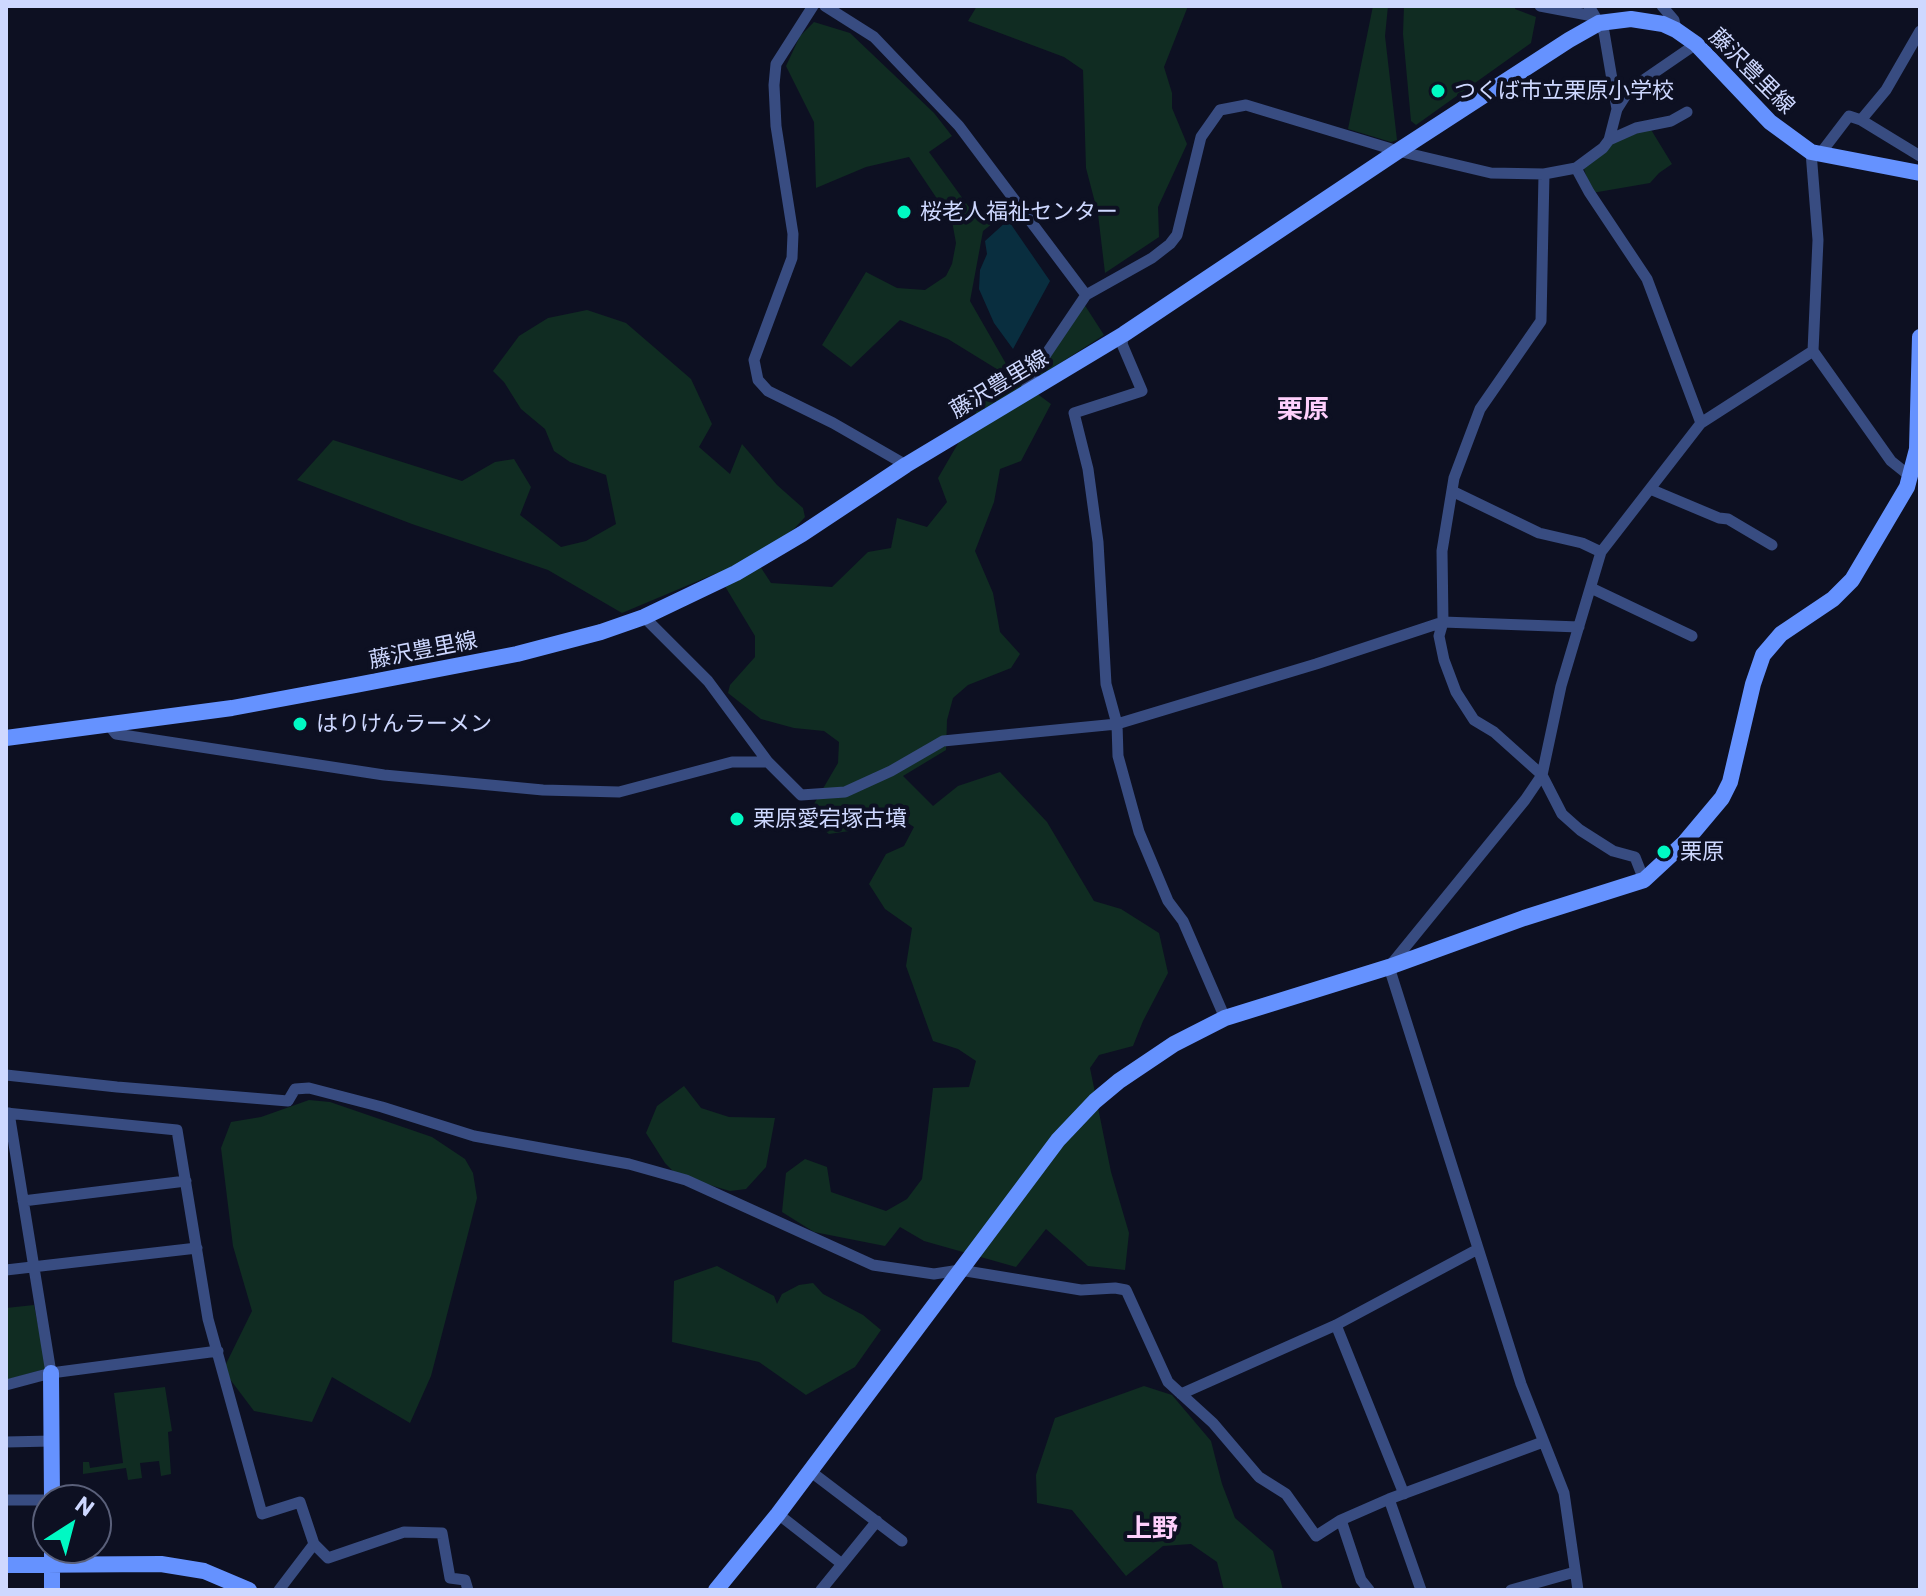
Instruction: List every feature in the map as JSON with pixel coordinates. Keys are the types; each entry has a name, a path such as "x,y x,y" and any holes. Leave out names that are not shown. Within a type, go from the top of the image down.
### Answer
{"street":[{"path":"813,6 776,64 776,126 793,234 792,258 754,360 758,380 768,391 833,423 906,465"},
{"path":"825,6 874,37 959,126 1086,295"},
{"path":"1540,6 1594,15 1604,32 1617,109"},
{"path":"1662,6 1674,20 1676,30"},
{"name":"藤沢豊里線","path":"6,738 232,708 503,657 601,632 644,617 736,573 802,534 906,465 1124,334 1569,40 1594,15 1663,24 1676,30 1696,44 1770,122 1816,153 1920,173"},
{"path":"1861,120 1886,90 1920,31"},
{"path":"1022,397 1034,372 1086,295 1152,258 1177,235 1201,137 1220,110 1246,105 1398,151 1491,173 1544,174 1576,168 1603,148 1609,140 1617,109 1629,90 1696,44"},
{"path":"1609,140 1636,128 1671,121 1687,112"},
{"path":"1911,477 1891,461 1813,351 1818,240 1816,153 1849,116 1861,120 1920,156"},
{"path":"1576,168 1647,279 1701,423"},
{"path":"1544,174 1541,321 1480,409 1454,478 1442,551 1440,590 1443,622 1439,636 1456,692 1474,720 1494,732 1542,775 1562,814 1580,830 1613,851 1635,857 1644,880"},
{"path":"1124,334 1122,344 1142,391 1074,413 1088,469 1098,542 1106,684 1117,724 1118,756 1139,832 1168,901 1183,921 1225,1018"},
{"path":"723,1587 1058,1140 1095,1101 1174,1044 1225,1018 1389,967 1524,918 1644,880 1685,842 1722,798 1735,763 1753,684 1763,655 1781,634 1833,599 1852,580 1911,477 1917,449 1920,337"},
{"path":"1389,967 1542,775 1561,686 1601,552 1701,423 1813,351"},
{"path":"1650,489 1728,519 1772,545"},
{"path":"1452,491 1539,533 1582,543 1601,552"},
{"path":"1591,588 1692,636"},
{"path":"644,617 708,681 768,762 801,795 845,792 891,771 943,741 999,738 1117,724 1443,622 1579,627"},
{"path":"108,724 116,734 384,775 543,790 619,792 732,762 768,762"},
{"path":"1389,967 1521,1384 1564,1493 1578,1590"},
{"path":"6,1075 288,1101 295,1089 309,1088 474,1136 629,1164 686,1180 873,1265 934,1274 960,1270 1081,1290 1126,1290 1168,1382 1213,1423 1259,1477 1286,1494 1299,1508 1316,1536 1341,1520 1389,1499 1543,1442"},
{"path":"51,1484 51,1373 8,1113 177,1130 206,1310 262,1514 300,1502 314,1544 328,1558 404,1532 442,1533 450,1578 465,1580 468,1590"},
{"path":"23,1201 186,1181"},
{"path":"6,1270 197,1248"},
{"path":"1181,1394 1336,1325 1478,1249"},
{"path":"1336,1325 1404,1494"},
{"path":"6,1385 51,1373 218,1351"},
{"path":"6,1442 52,1441"},
{"path":"810,1471 902,1541"},
{"path":"1389,1499 1421,1590"},
{"path":"6,1500 32,1500"},
{"path":"778,1514 842,1564"},
{"path":"1341,1520 1361,1580 1369,1590"},
{"path":"821,1590 877,1521"},
{"path":"279,1590 314,1544"},
{"path":"6,1565 32,1560"},
{"path":"112,1561 181,1566 215,1575 249,1590"},
{"path":"52,1564 52,1590"},
{"path":"1511,1590 1575,1572"}],"green space":[{"path":"977,6 1188,6 1164,67 1172,93 1172,108 1187,144 1158,207 1159,237 1105,273 1098,214 1086,168 1083,70 1064,57 968,21"},
{"path":"1373,6 1388,6 1385,36 1397,140 1391,142 1348,129"},
{"name":"つくば市立栗原小学校","path":"1404,6 1515,6 1515,9 1536,17 1531,43 1416,125 1411,121 1403,34"},
{"path":"814,22 850,33 934,113 952,136 929,152 979,221 1008,206 1011,209 983,231 970,301 1013,376 1051,404 1021,461 1000,469 994,502 975,551 993,593 1000,632 1020,654 1011,668 968,685 953,698 947,720 946,750 903,776 933,806 958,786 1000,772 1047,822 1094,901 1121,909 1159,933 1168,973 1133,1046 1099,1055 1090,1068 1111,1172 1129,1233 1125,1270 1088,1266 1046,1229 1016,1267 924,1241 900,1227 885,1246 814,1232 782,1212 786,1173 805,1159 827,1167 831,1192 886,1211 907,1199 922,1179 933,1088 969,1087 976,1061 958,1049 933,1041 906,966 912,928 885,909 869,884 886,854 904,846 914,827 894,814 856,830 829,834 809,819 814,804 838,763 839,742 824,731 794,728 761,719 728,693 730,685 755,657 755,636 717,573 622,613 548,570 412,524 297,480 333,440 462,481 495,462 514,459 531,487 520,515 561,547 586,541 616,524 606,475 570,462 554,451 545,429 521,409 493,371 519,336 548,318 587,310 626,323 691,379 712,424 699,447 730,474 742,444 777,485 803,508 805,517 794,529 754,557 771,583 832,587 868,552 891,548 897,518 927,527 947,502 938,478 1000,371 948,339 900,320 851,367 822,345 866,272 897,288 925,290 946,276 956,243 952,221 909,157 866,167 816,188 814,122 786,66 800,36"},
{"path":"1650,128 1672,164 1650,183 1592,193 1583,166 1612,143"},
{"path":"1084,304 1104,335 1040,376 1041,371"},
{"path":"684,1086 701,1108 729,1117 775,1118 766,1167 746,1189 730,1191 703,1183 687,1185 665,1163 646,1133 657,1106"},
{"path":"309,1100 330,1102 432,1137 465,1159 473,1173 477,1198 470,1226 431,1376 410,1423 332,1377 312,1422 254,1411 223,1370 252,1311 233,1246 221,1148 231,1122 261,1117"},
{"path":"717,1266 774,1296 777,1304 782,1294 799,1285 813,1283 823,1294 863,1315 881,1330 855,1367 806,1395 759,1362 672,1342 674,1281"},
{"path":"34,1305 45,1369 6,1380 6,1308"},
{"path":"1144,1386 1172,1395 1211,1441 1235,1518 1273,1551 1283,1590 1224,1590 1217,1562 1191,1544 1163,1546 1126,1576 1072,1510 1037,1503 1036,1475 1055,1418"},
{"path":"165,1387 172,1431 168,1432 171,1474 161,1476 159,1461 140,1463 142,1478 128,1480 126,1468 83,1474 83,1462 89,1462 90,1468 123,1463 114,1393"}],"water":[{"path":"1006,222 1010,223 1050,281 1013,349 994,323 979,289 980,270 987,254 985,241"}],"place":[{"name":"つくば市立栗原小学校","path":"1438,91"},
{"name":"桜老人福祉センター","path":"904,212"},
{"name":"はりけんラーメン","path":"300,724"},
{"name":"栗原愛宕塚古墳","path":"737,819"},
{"name":"栗原","path":"1664,852"}],"district":[{"name":"栗原","path":"1303,409"},
{"name":"上野","path":"1152,1528"}]}
